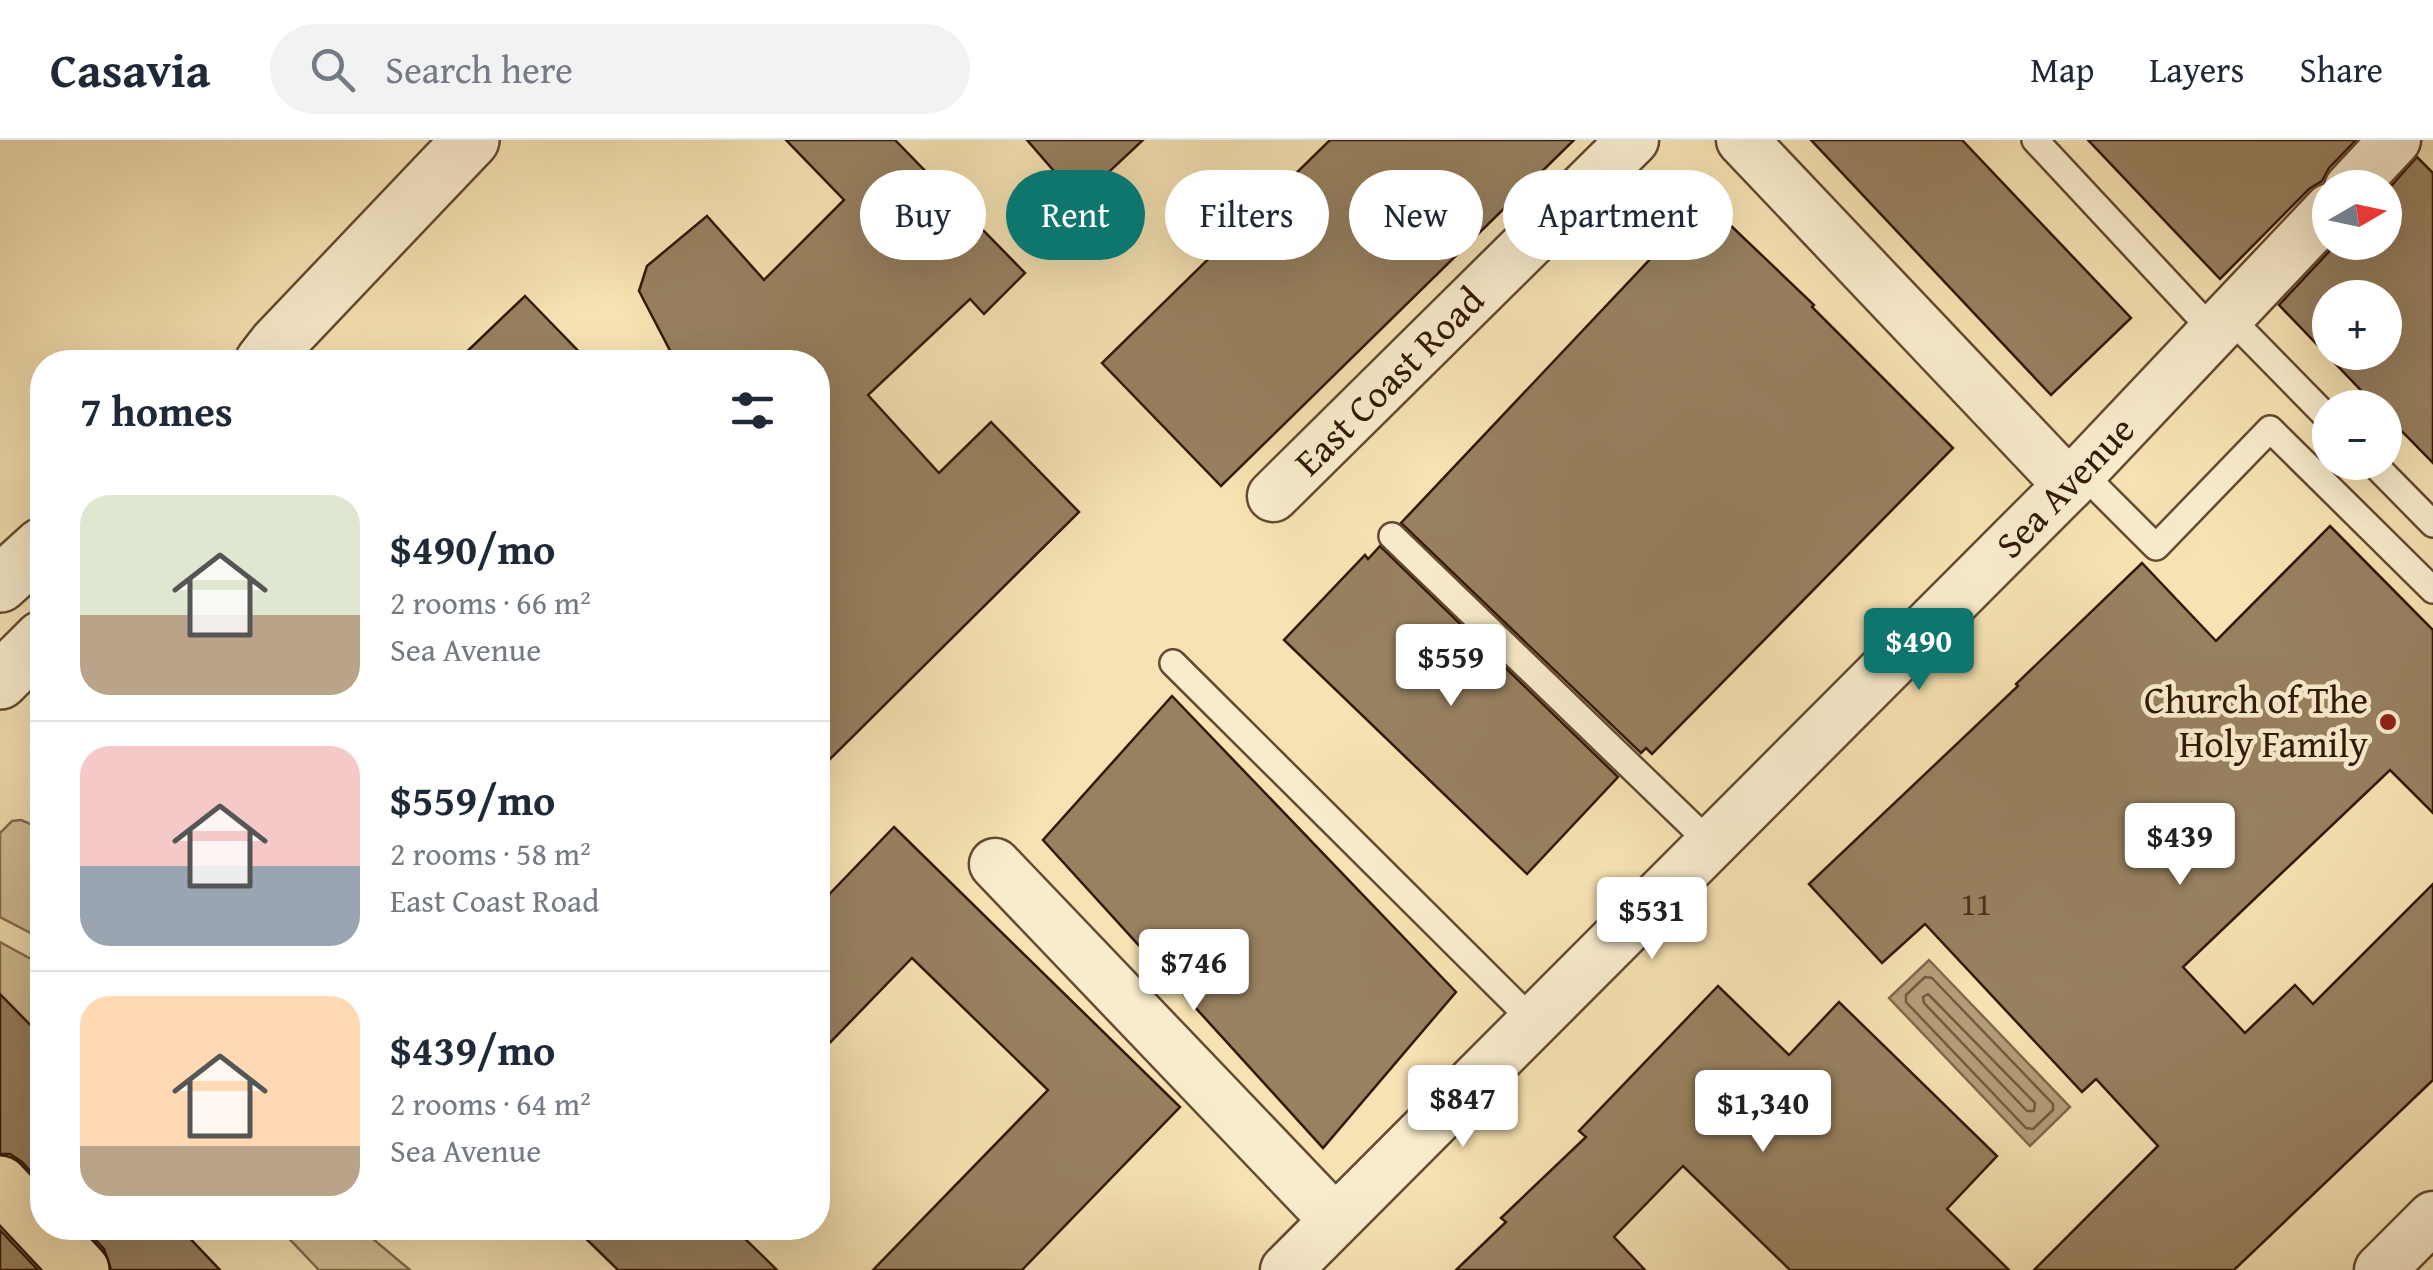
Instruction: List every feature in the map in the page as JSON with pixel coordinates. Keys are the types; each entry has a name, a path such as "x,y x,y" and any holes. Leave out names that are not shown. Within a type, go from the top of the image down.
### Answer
{"main road":[{"path":"0,1184 30,1216"},
{"path":"53,1240 81,1270"}],"street":[{"path":"272,350 471,140"},
{"name":"East Coast Road","path":"1272,496 1633,140"},
{"path":"1742,140 2075,479"},
{"path":"2367,170 2395,140"},
{"name":"Sea Avenue","path":"1286,1270 2075,479 2312,227"},
{"path":"0,584 30,557"},
{"path":"0,681 30,651"},
{"path":"995,864 1336,1220"},
{"path":"2380,1270 2433,1217"}],"lane":[{"path":"2035,140 2221,324 2312,404"},
{"path":"2075,479 2156,547 2270,429 2433,590"},
{"path":"2390,480 2433,524"},
{"path":"1392,536 1712,844"},
{"path":"1173,663 1534,1022"}],"shaded area":[{"path":"12,821 30,824 30,933 0,917 0,833"},
{"path":"0,942 30,958 30,1054 0,1020"},
{"path":"290,1240 374,1240 410,1270 319,1270"}],"water":[{"path":"1929,960 2070,1107 2030,1146 1889,998"}],"building":[{"path":"786,140 895,140 924,170 860,170 860,260 986,260 986,233 1006,254 1006,260 1012,260 1025,273 984,314 970,299 868,395 939,473 991,422 1079,512 830,759 830,350 670,350 639,291 647,266 707,216 764,280 844,200"},
{"path":"1027,140 1143,140 1111,170 1053,170"},
{"path":"1330,140 1574,140 1543,170 1503,170 1503,210 1483,229 1483,170 1349,170 1349,260 1452,260 1221,486 1102,363 1207,260 1329,260 1329,170 1299,170"},
{"path":"1811,140 1962,140 2131,318 2051,395"},
{"path":"2088,140 2356,140 2328,170 2312,170 2312,187 2220,279"},
{"path":"2417,157 2433,173 2433,463 2402,431 2402,390 2361,390 2341,370 2402,370 2402,280 2312,280 2312,339 2279,305 2321,260 2402,260 2402,174"},
{"path":"1733,228 1953,448 1652,754 1646,748 1641,753 1401,523 1649,260 1733,260"},
{"path":"525,296 577,350 469,350"},
{"path":"2330,526 2433,630 2433,813 2390,770 2183,967 2245,1033 2295,985 2313,1004 2433,884 2433,1080 2234,1270 2034,1270 2158,1146 2096,1079 2082,1092 1925,924 1882,963 1809,884 2142,563 2216,641"},
{"path":"1380,546 1618,777 1527,874 1284,640 1365,555 1368,559"},
{"path":"1172,696 1456,992 1323,1148 1043,840"},
{"path":"894,827 1180,1107 1022,1270 873,1270 1048,1090 912,958 830,1043 830,894"},
{"path":"1718,986 1789,1055 1839,1002 1997,1156 1947,1209 2009,1270 1790,1270 1683,1166 1614,1237 1645,1270 1456,1270 1506,1222 1501,1218 1586,1137 1579,1131"},
{"path":"0,994 30,1025 30,1171 10,1154 0,1154"},
{"path":"0,1230 38,1270 0,1270"},
{"path":"95,1240 191,1240 220,1270 111,1270 104,1249"},
{"path":"587,1240 746,1240 777,1270 618,1270"}],"place":[{"name":"Church of The Holy Family","path":"2388,722"}]}
